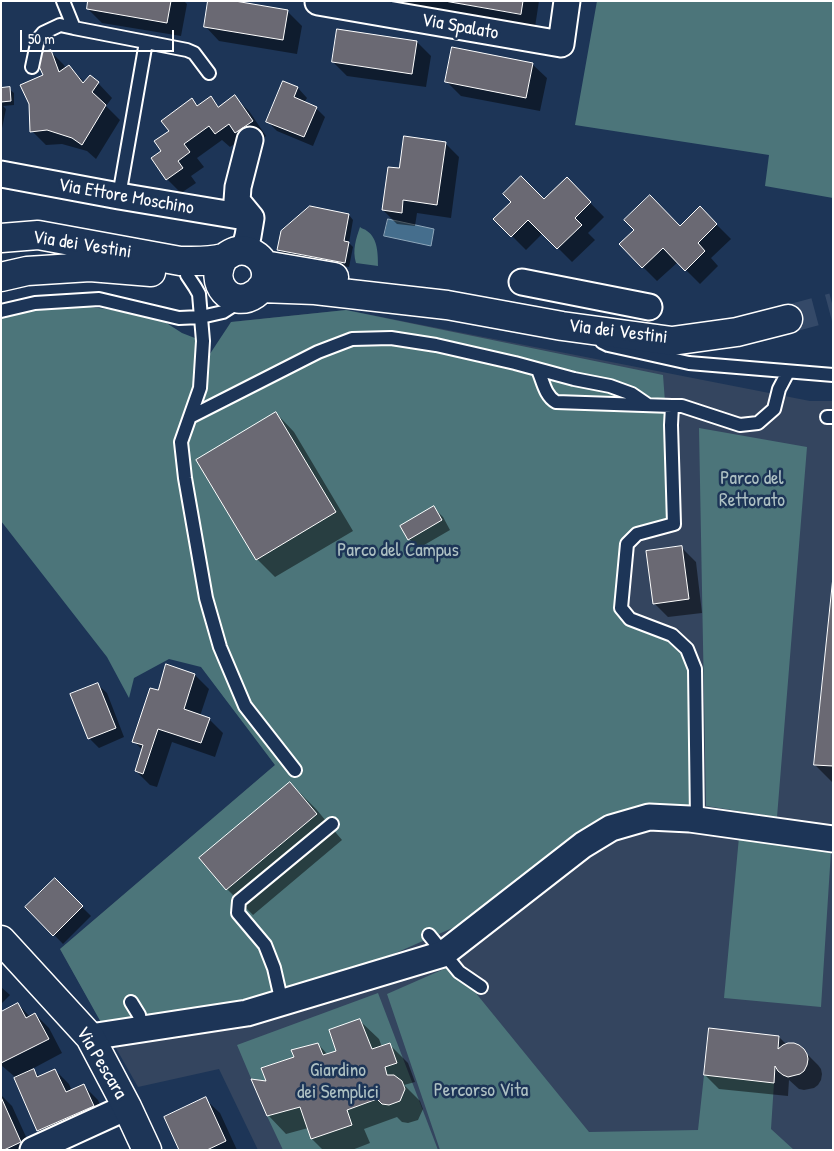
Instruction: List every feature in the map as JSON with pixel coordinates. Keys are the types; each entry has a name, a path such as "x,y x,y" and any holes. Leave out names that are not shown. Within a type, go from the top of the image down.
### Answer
{"main road":[{"path":"1,223 38,235"},
{"name":"Via dei Vestini","path":"1,238 38,235 180,261 199,261 239,276"},
{"name":"Via dei Vestini","path":"162,258 187,275 239,276 398,289 447,305 577,327 672,340 737,332 788,319"},
{"path":"1,277 27,271 90,266 187,275"},
{"name":"Via Pescara","path":"1,940 90,1037 127,1107 147,1150"}],"street":[{"name":"Via Spalato","path":"319,1 560,44 567,1"},
{"path":"239,276 251,218 237,201 238,187 250,140"},
{"name":"Via Ettore Moschino","path":"1,174 251,218"},
{"path":"522,282 649,307"},
{"path":"577,327 588,296"},
{"path":"90,1037 247,1013 282,1003 436,944 611,828 649,817 698,820 833,839"},
{"path":"33,1150 127,1107"}],"lane":[{"path":"63,1 74,28"},
{"path":"32,67 38,39 43,33 60,25 187,50 194,53 209,73"},
{"path":"119,196 146,42"},
{"path":"187,275 199,294 204,316 204,341 200,388 181,442 185,478 206,598 220,647 245,706 295,770"},
{"path":"204,316 219,296 239,276"},
{"path":"1,311 35,303 99,299 179,318 204,316 223,312 234,306 239,276"},
{"path":"577,327 608,345 689,363 833,375"},
{"path":"190,417 318,352 352,339 400,339 515,363 574,379 610,386 632,394 648,405"},
{"path":"538,370 548,395 556,402 682,406 740,425 758,423 774,409 779,390 788,372"},
{"path":"672,406 674,524 637,534 627,544 621,608 630,619 672,635 687,649 695,669 698,820"},
{"path":"282,1003 274,968 265,945 238,913 239,901 332,824"},
{"path":"436,944 459,972 481,987"},
{"path":"131,1002 139,1015 142,1029"}],"shaded area":[{"path":"388,219 434,229 431,246 384,236"},
{"path":"346,310 810,401 833,401 833,1150 258,1150 219,1069 138,1087 60,949 275,765 165,618 231,322"}],"green space":[{"path":"597,1 833,1 833,198 765,186 769,155 575,125"},
{"path":"360,227 371,234 373,238 377,247 378,266 356,263 354,249"},
{"name":"Parco del Campus","path":"75,305 146,316 165,322 182,333 200,340 194,378 231,322 346,310 663,375 674,524 627,544 621,608 687,649 697,820 649,817 583,845 457,926 282,1003 103,1026 60,949 275,765 201,667 169,659 134,678 129,698 107,657 1,521 1,314"},
{"name":"Parco del Rettorato","path":"699,428 807,447 777,817 706,806"},
{"path":"739,837 831,851 821,1007 724,998"},
{"name":"Percorso Vita","path":"453,965 589,1132 698,1130 704,1075 774,1083 771,1129 794,1150 440,1150 387,994"},
{"name":"Giardino dei Semplici","path":"378,993 438,1150 283,1150 237,1045"}],"building":[{"path":"88,1 171,1 167,23 87,9"},
{"path":"208,1 235,1 288,10 283,40 204,27"},
{"path":"445,1 523,1 521,14"},
{"path":"337,29 417,41 412,74 332,62"},
{"path":"452,47 533,63 526,98 445,82"},
{"path":"51,50 59,72 69,65 83,83 90,75 99,82 92,92 106,105 82,145 72,138 47,130 30,132 29,104 20,85 43,75 34,55"},
{"path":"283,81 298,87 294,97 317,107 304,137 266,122"},
{"path":"10,87 11,101 1,102 1,88"},
{"path":"235,95 253,121 235,133 229,124 215,134 209,126 184,144 190,152 178,161 183,168 166,180 151,158 161,151 154,141 169,131 161,121 192,98 197,106 211,96 218,107"},
{"path":"404,136 446,142 437,205 403,200 402,213 382,210 388,167 399,168"},
{"path":"521,176 544,199 567,177 591,202 575,218 582,225 557,249 528,220 511,237 493,219 511,202 503,194"},
{"path":"650,195 680,226 700,206 717,224 698,243 705,251 685,271 663,248 642,268 619,244 634,230 624,220"},
{"path":"310,206 349,214 344,241 349,242 345,263 277,250 281,231"},
{"path":"276,412 336,512 256,560 196,460"},
{"path":"434,506 442,520 408,540 400,526"},
{"path":"682,546 689,599 653,604 646,551"},
{"path":"833,577 833,766 814,765"},
{"path":"166,664 195,674 184,709 210,718 201,743 158,729 143,774 135,771 143,745 132,742 150,688 158,690"},
{"path":"98,683 116,728 88,739 70,694"},
{"path":"290,782 317,814 226,890 199,858"},
{"path":"55,878 83,906 53,936 25,907"},
{"path":"18,1003 26,1018 35,1013 49,1039 1,1063 1,1012"},
{"path":"360,1019 372,1049 390,1043 397,1063 385,1067 387,1075 394,1075 402,1081 405,1089 400,1101 389,1105 382,1104 377,1099 347,1110 352,1125 311,1139 300,1107 267,1116 251,1079 266,1081 261,1068 294,1057 291,1050 318,1043 323,1055 336,1051 329,1030"},
{"path":"709,1028 779,1036 778,1049 788,1043 799,1045 807,1054 807,1065 800,1074 788,1077 778,1071 775,1066 774,1083 704,1075"},
{"path":"34,1069 37,1077 55,1069 66,1092 84,1084 94,1106 37,1131 14,1078"},
{"path":"1,1097 21,1142 4,1150 1,1150"},
{"path":"206,1097 226,1141 207,1150 179,1150 164,1117"}],"tunnel":[{"path":"788,319 833,307"}]}
